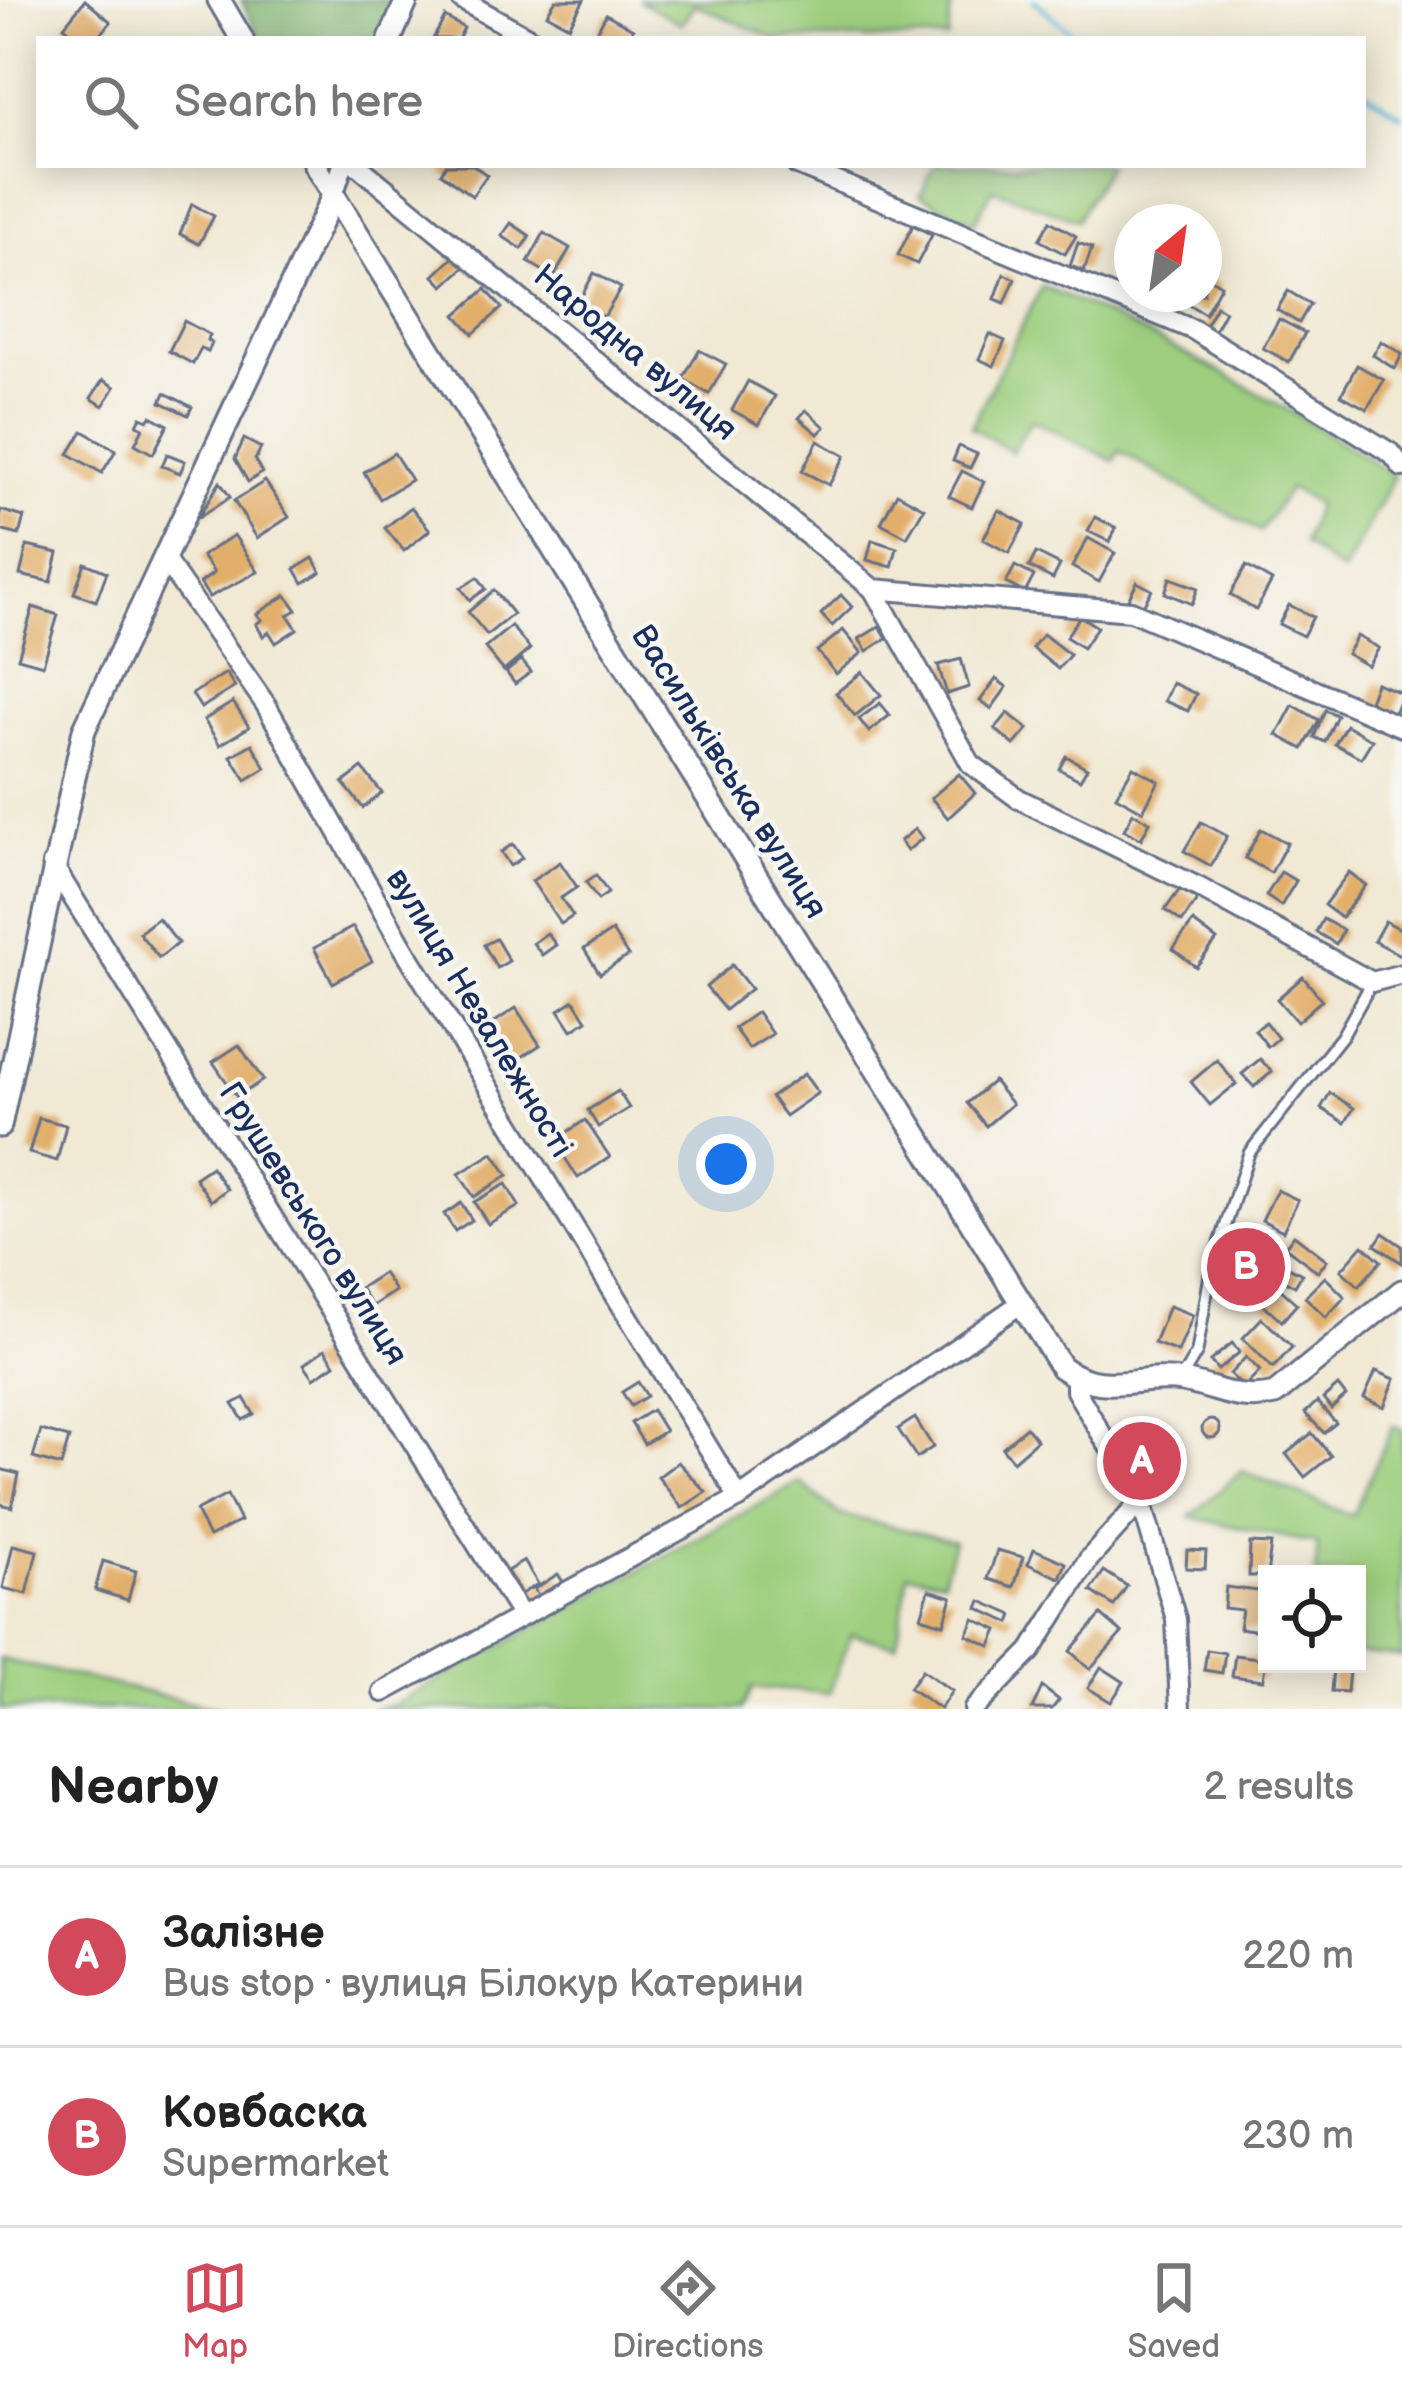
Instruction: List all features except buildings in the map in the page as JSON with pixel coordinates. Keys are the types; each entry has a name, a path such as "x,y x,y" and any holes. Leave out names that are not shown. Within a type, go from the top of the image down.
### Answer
{"street":[{"path":"219,0 240,36"},
{"path":"391,36 407,0"},
{"path":"461,0 526,36"},
{"name":"Васильківська вулиця","path":"317,168 1020,1304 1061,1367 1076,1378"},
{"path":"0,1126 83,730 342,168"},
{"name":"Народна вулиця","path":"361,168 873,589 970,764 1019,799 1198,886 1372,982"},
{"path":"804,168 1194,330 1392,454 1402,467"},
{"name":"вулиця Незалежності","path":"165,560 266,705 402,945 739,1498"},
{"path":"873,589 1131,611 1402,727"},
{"name":"Грушевського вулиця","path":"52,864 521,1615"},
{"path":"1372,982 1402,974"},
{"path":"1180,1709 1176,1618 1141,1501 1076,1390 1076,1378 1120,1387 1180,1381 1250,1400 1275,1394 1402,1291"},
{"path":"383,1692 739,1498 1020,1304"},
{"path":"974,1709 1031,1651 1089,1559 1141,1501"}],"lane":[{"path":"1180,1381 1197,1352 1210,1274 1249,1153 1342,1036 1372,982"}],"green space":[{"path":"241,0 398,0 384,36 259,36"},
{"path":"638,0 941,0 951,6 948,36 768,36 694,4 682,24"},
{"path":"934,168 1106,168 1077,220 993,189 974,223 920,195"},
{"path":"1042,286 1222,373 1394,476 1343,573 1303,544 1317,504 1289,488 1260,532 1119,451 1114,461 1031,420 1012,452 971,427"},
{"path":"1393,1426 1402,1429 1402,1657 1366,1654 1366,1565 1316,1565 1318,1544 1190,1517 1242,1471 1352,1516"},
{"path":"800,1482 838,1514 954,1541 943,1580 908,1573 897,1645 851,1634 829,1693 752,1688 742,1709 374,1709 393,1705"},
{"path":"0,1659 221,1709 0,1709"}],"waterway":[{"path":"1034,0 1076,36"},
{"path":"1366,93 1402,115"}],"place":[{"name":"Ковбаска","path":"1246,1267"},
{"name":"Залізне","path":"1142,1461"}]}
